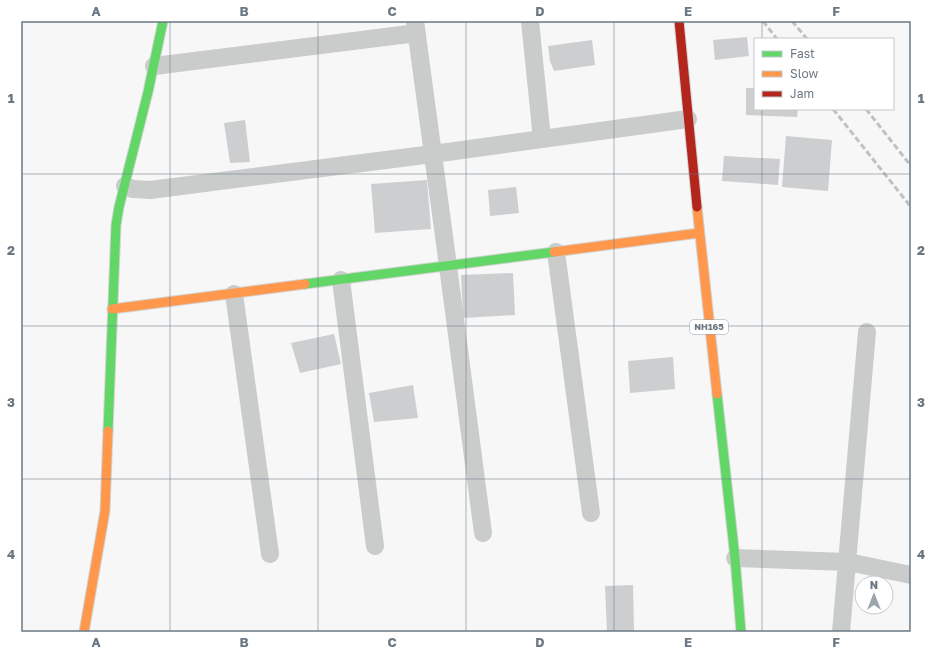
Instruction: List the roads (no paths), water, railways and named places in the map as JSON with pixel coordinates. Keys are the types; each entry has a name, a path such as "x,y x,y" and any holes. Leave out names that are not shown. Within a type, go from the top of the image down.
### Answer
{"main road":[{"path":"84,632 105,510 116,220 154,66 163,21"},
{"name":"NH165","path":"679,21 699,233 735,558 741,632"},
{"path":"112,309 699,233"}],"street":[{"path":"530,21 542,139"},
{"path":"154,66 416,27 483,533"},
{"path":"125,186 132,189 150,190 433,154 688,119"},
{"path":"556,252 591,513"},
{"path":"341,280 375,546"},
{"path":"234,294 270,554"},
{"path":"841,632 867,332"},
{"path":"735,558 848,562 911,575"}],"railway":[{"path":"763,21 776,38"},
{"path":"792,21 806,38"},
{"path":"834,110 911,207"},
{"path":"867,110 911,166"}]}
